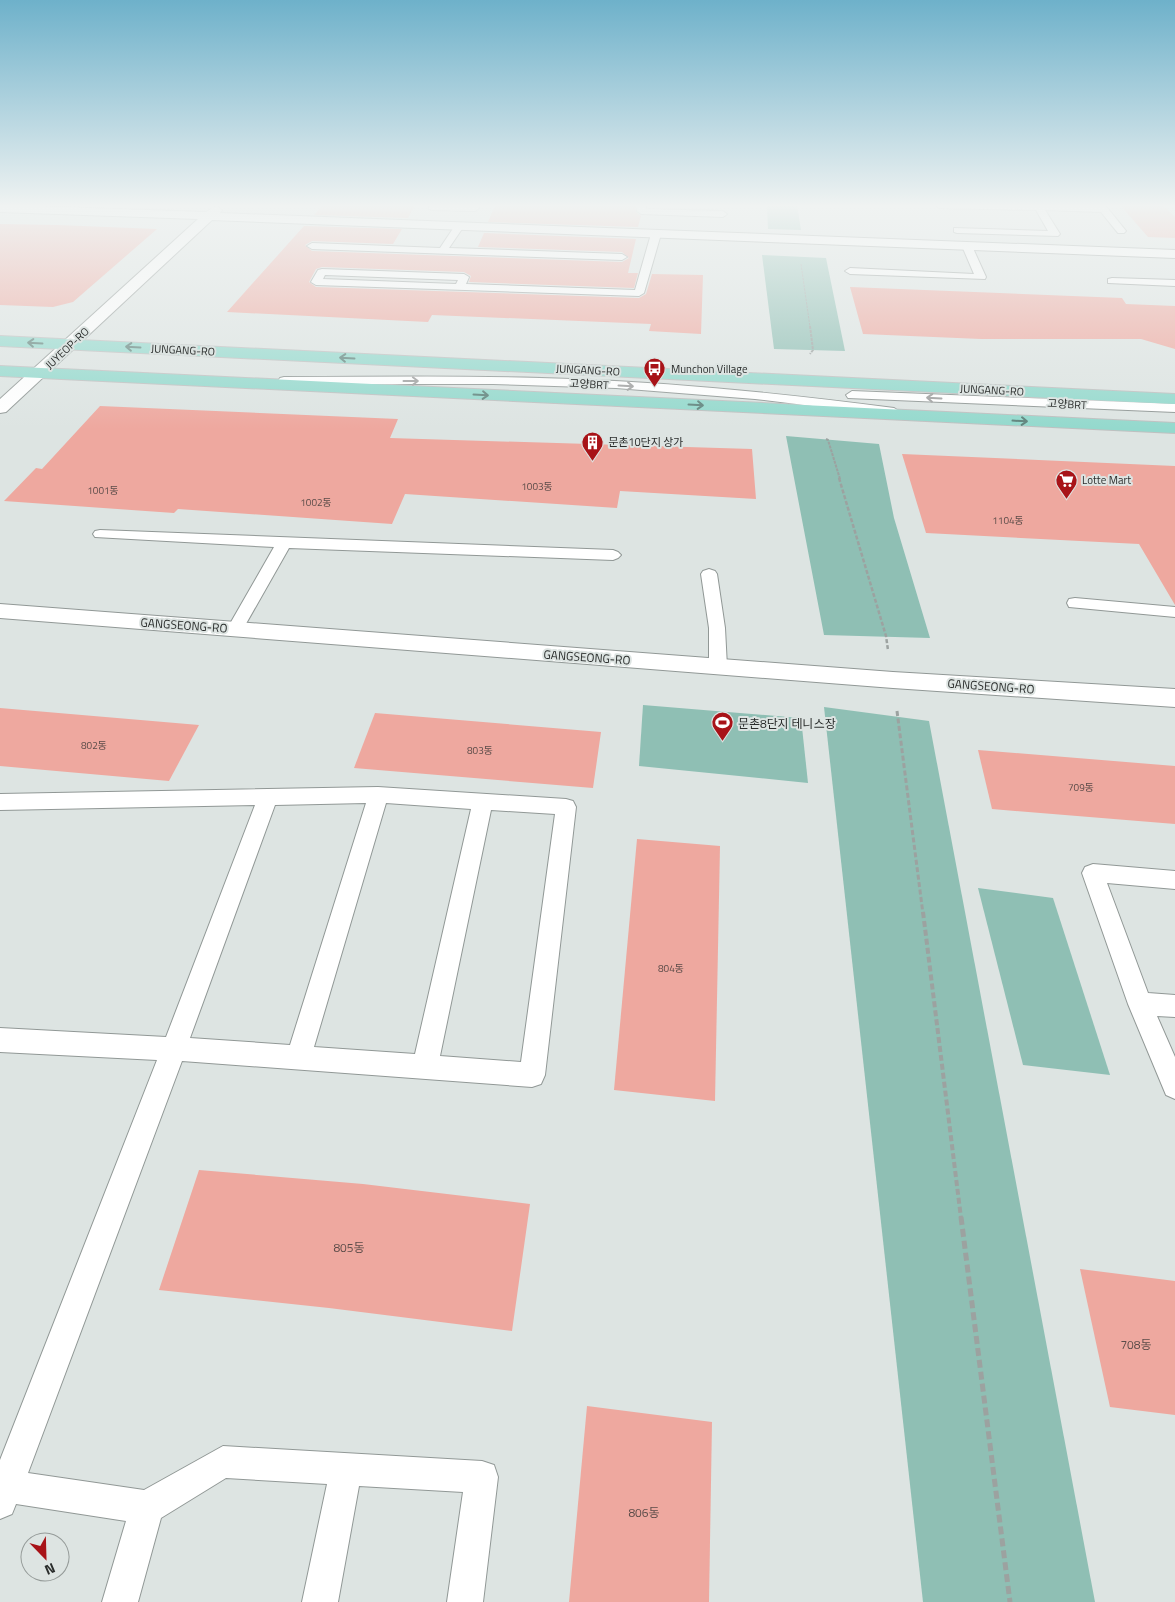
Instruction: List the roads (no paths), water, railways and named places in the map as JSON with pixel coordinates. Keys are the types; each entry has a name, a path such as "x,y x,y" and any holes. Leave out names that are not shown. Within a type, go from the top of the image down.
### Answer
{"main road":[{"name":"JUNGANG-RO","path":"0,341 1175,400"},
{"path":"0,371 1175,428"}],"street":[{"name":"JUYEOP-RO","path":"0,408 140,280"},
{"name":"GANGSEONG-RO","path":"0,611 893,680 1175,698"}],"lane":[{"path":"317,280 316,282 639,293 643,280"},
{"path":"460,286 463,280"},
{"path":"1112,280 1175,283"},
{"name":"고양BRT","path":"571,369 802,393 1175,408"},
{"path":"100,534 613,555"},
{"path":"235,630 253,594 284,543"},
{"path":"709,574 717,628 718,667"},
{"path":"1075,603 1175,612"},
{"path":"298,1058 378,795"},
{"path":"0,802 378,795 566,807 532,1075 174,1049 0,1040"},
{"path":"268,796 174,1049 2,1491 147,1507 223,1462 482,1477 465,1602"},
{"path":"425,1067 484,802"},
{"path":"1175,880 1093,872 1140,1004 1175,1086"},
{"path":"1140,1004 1175,1006"},
{"path":"320,1602 346,1470"},
{"path":"120,1602 147,1507"}],"place":[{"name":"Munchon Village","path":"655,388"},
{"name":"문촌10단지 상가","path":"592,461"},
{"name":"Lotte Mart","path":"1066,499"},
{"name":"문촌8단지 테니스장","path":"722,742"}]}
